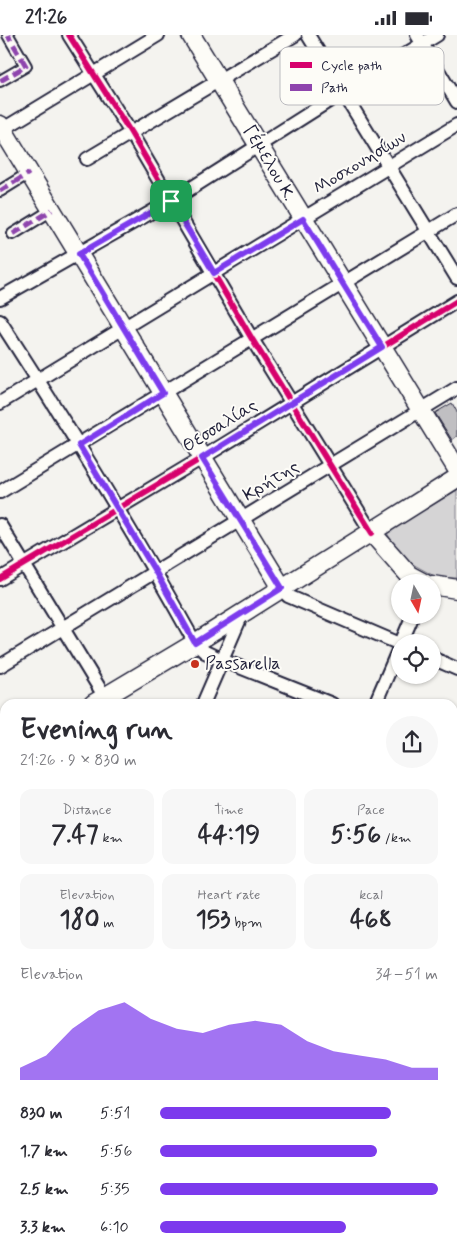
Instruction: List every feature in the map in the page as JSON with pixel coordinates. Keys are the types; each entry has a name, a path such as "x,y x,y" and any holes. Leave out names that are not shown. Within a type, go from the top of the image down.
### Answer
{"main road":[{"name":"Γέμελου Κ.","path":"191,35 457,469"},
{"path":"1,129 285,592"},
{"path":"107,699 200,647 242,614 285,592 457,478"},
{"path":"372,533 408,574"},
{"path":"441,586 457,589"}],"street":[{"path":"0,81 26,66 8,35"},
{"path":"69,35 131,133 252,339 372,533"},
{"path":"1,129 158,35"},
{"path":"86,159 295,35"},
{"path":"308,35 315,47"},
{"path":"419,40 437,35"},
{"path":"444,81 457,102"},
{"path":"0,298 171,201 322,105"},
{"path":"351,105 457,278"},
{"name":"Μοσχονησίων","path":"0,403 457,125"},
{"path":"0,191 29,173"},
{"path":"13,234 52,210"},
{"path":"0,492 457,214"},
{"name":"Θεσσαλίας","path":"0,579 202,458 457,301"},
{"path":"0,321 79,445 200,647 222,660 320,699"},
{"name":"Κρήτης","path":"0,666 457,388"},
{"path":"0,525 62,629 100,699"},
{"path":"285,592 391,640"},
{"path":"205,699 242,614"},
{"path":"441,662 457,669"},
{"path":"377,699 391,666"}],"shaded area":[{"path":"457,490 457,578 441,577 441,574 431,574 402,558 387,533"}],"building":[{"path":"452,403 457,412 457,436 452,440 435,413"}],"marked path":[{"path":"0,81 26,66 8,35"},
{"path":"0,191 29,173"},
{"path":"13,234 52,210"}],"cycle path":[{"path":"69,35 131,133 252,339 372,533"},
{"path":"0,579 202,458 457,301"}],"place":[{"name":"Passarella","path":"195,664"}],"route":[{"path":"171,201 214,273 303,219 382,347 202,458 282,588 195,643 155,571 79,445 163,393 79,254 171,201"}]}
